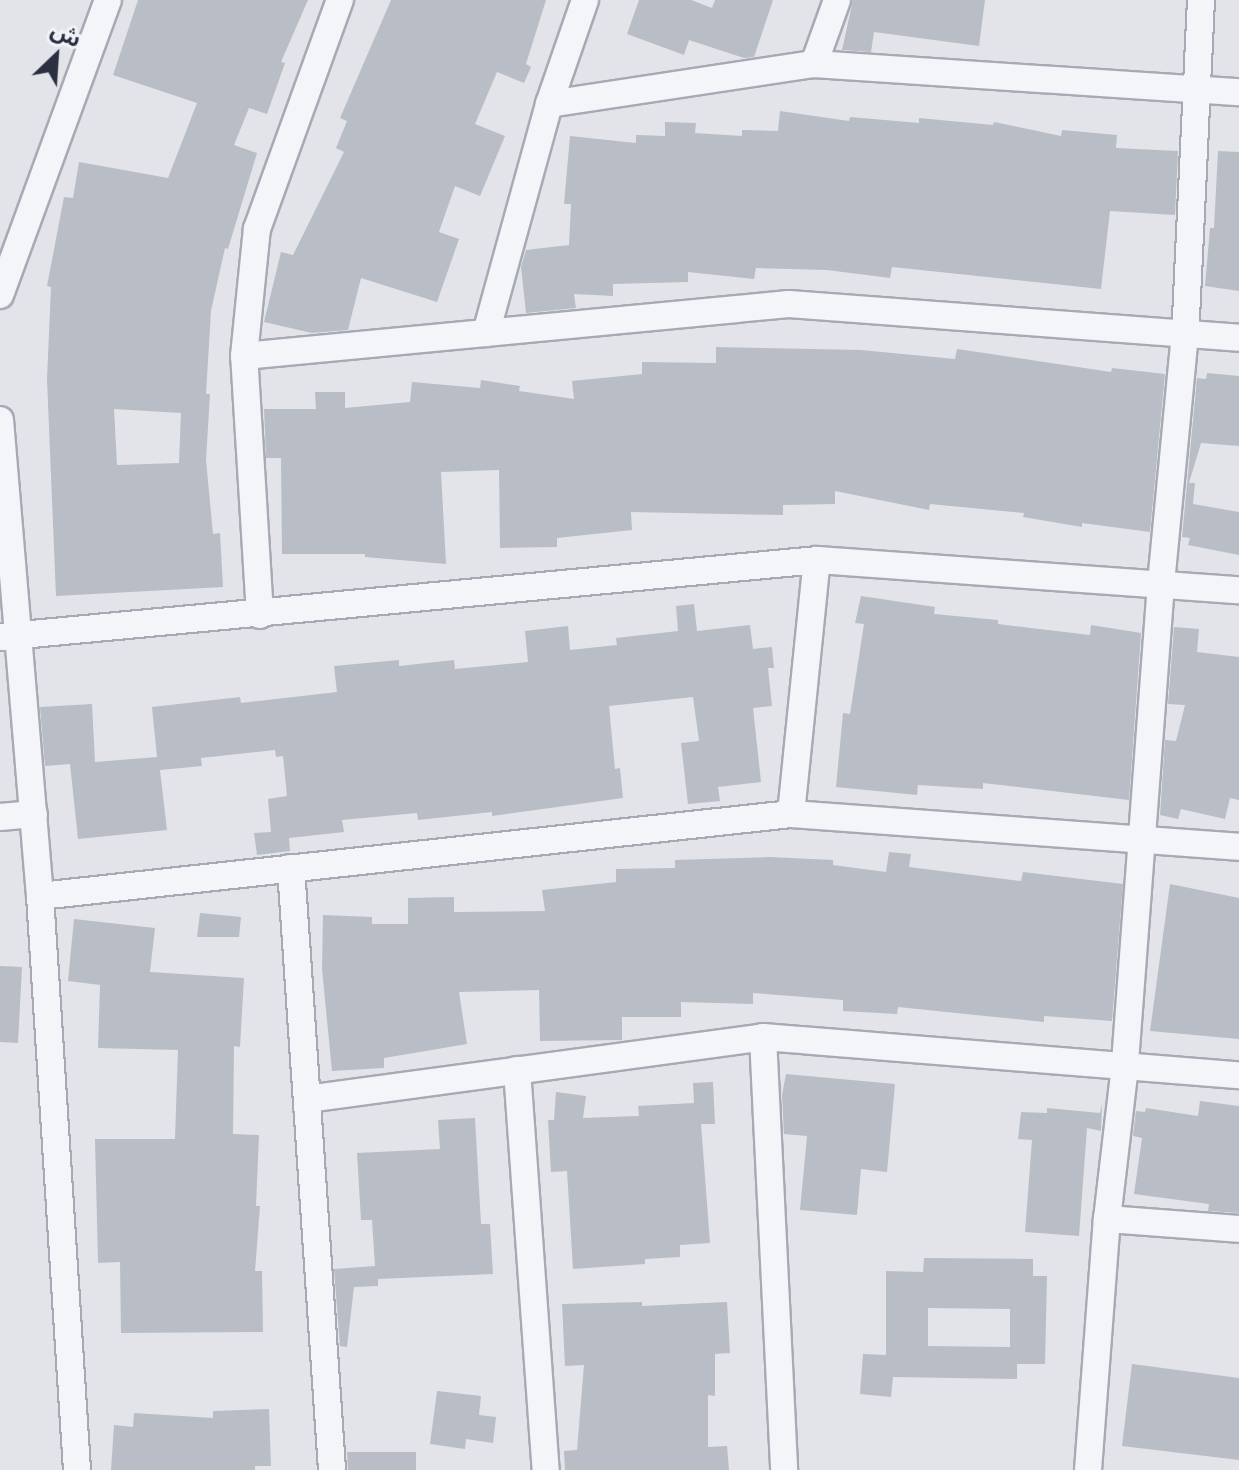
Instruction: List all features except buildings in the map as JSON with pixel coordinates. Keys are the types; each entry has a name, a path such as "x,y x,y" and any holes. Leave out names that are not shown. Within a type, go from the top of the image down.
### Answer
{"street":[{"path":"0,295 108,0"},
{"path":"260,615 244,356 257,229 340,0"},
{"path":"486,333 549,104 585,0"},
{"path":"814,64 837,0"},
{"path":"1088,1470 1107,1219 1125,1066 1144,840 1161,584 1185,334 1201,0"},
{"path":"549,104 814,64 1239,92"},
{"path":"244,356 789,304 1239,338"},
{"path":"0,420 10,637 34,814 77,1470"},
{"path":"791,814 817,560"},
{"path":"10,637 817,560 1239,590"},
{"path":"0,817 34,814"},
{"path":"40,896 791,814 1239,847"},
{"path":"291,868 332,1470"},
{"path":"307,1099 763,1037 1239,1075"},
{"path":"763,1037 784,1470"},
{"path":"517,1070 546,1470"},
{"path":"1107,1219 1239,1229"}]}
